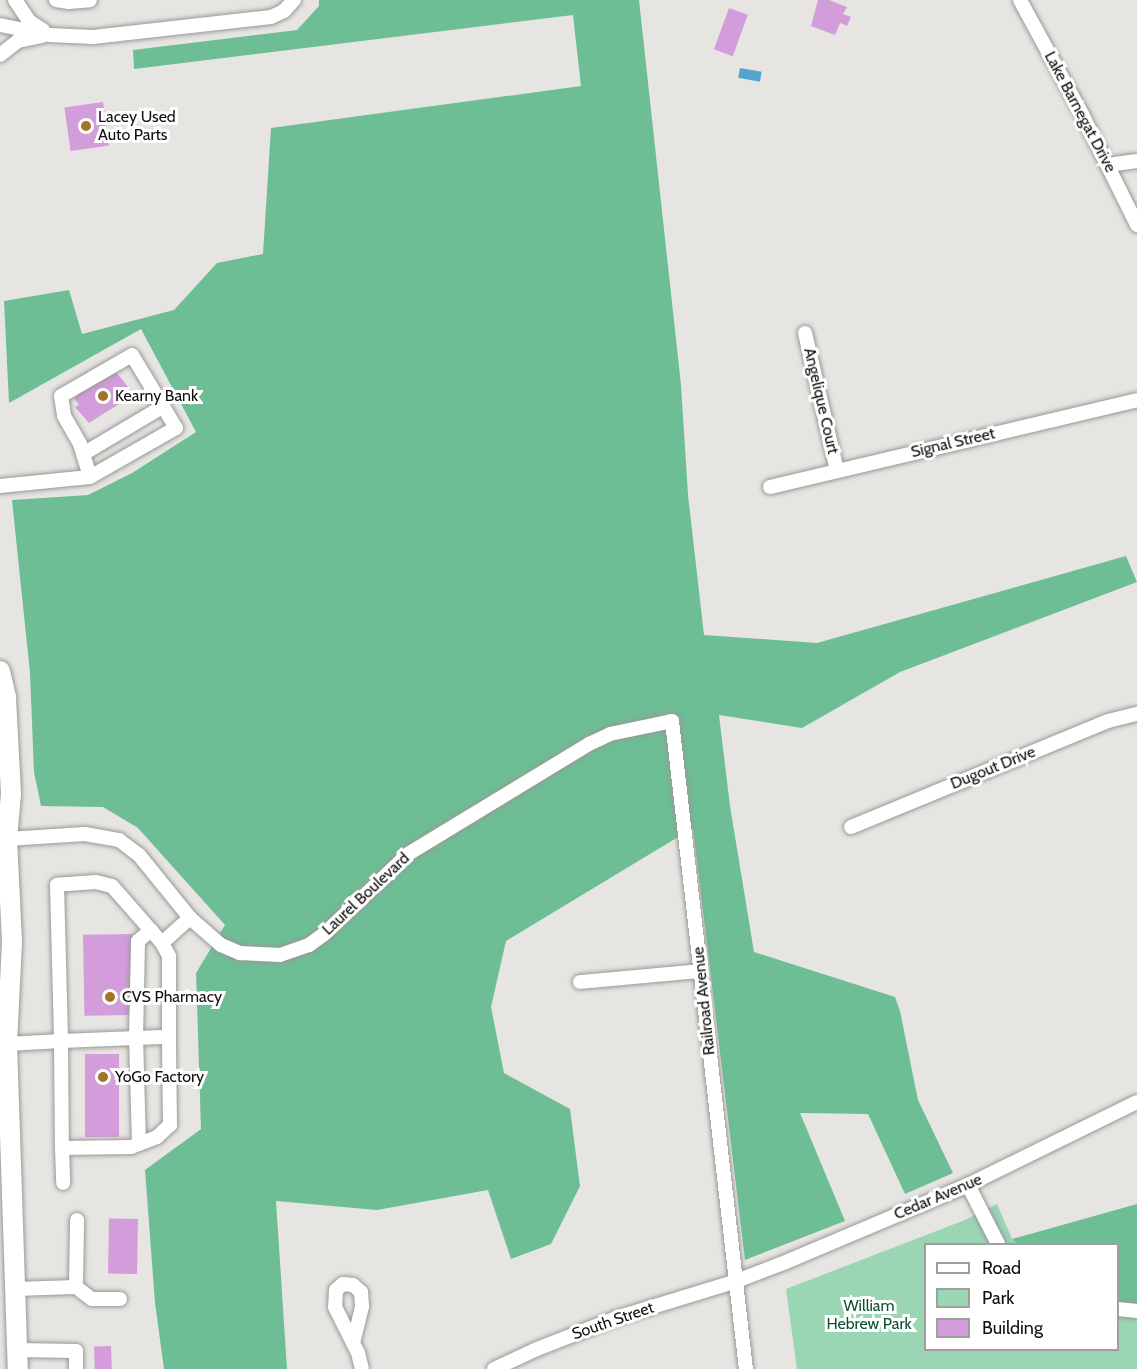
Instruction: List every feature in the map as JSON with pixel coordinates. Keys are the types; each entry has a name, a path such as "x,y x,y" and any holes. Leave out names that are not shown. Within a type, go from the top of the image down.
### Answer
{"highway":[{"path":"1,680 11,794 2,839 12,942 7,1044 18,1360"}],"street":[{"path":"15,0 29,21 50,35"},
{"path":"56,0 69,2 90,0"},
{"path":"0,25 50,35 93,37 271,16 284,11 294,0"},
{"name":"Lake Barnegat Drive","path":"1020,0 1108,165 1137,225"},
{"path":"0,55 18,41 50,35"},
{"path":"1108,165 1137,161"},
{"name":"Angelique Court","path":"805,333 837,470"},
{"path":"0,486 90,477 176,428 132,354 61,396 64,416 80,444 90,477"},
{"name":"Signal Street","path":"770,487 1137,400"},
{"path":"82,454 162,407"},
{"name":"Dugout Drive","path":"851,827 1108,721 1137,714"},
{"name":"Laurel Boulevard","path":"2,839 86,834 119,840 139,855 190,918 221,945 240,953 280,955 296,950 323,934 389,870 429,839 589,744 610,734 672,721"},
{"name":"Railroad Avenue","path":"672,721 734,1282 746,1369"},
{"path":"62,1148 130,1147 157,1137 170,1125 169,956 162,943 112,886 96,882 57,885 61,1041 62,1148 63,1183"},
{"path":"162,943 190,918"},
{"path":"139,1143 136,1038 138,941 151,930"},
{"path":"580,982 701,971"},
{"path":"7,1044 169,1036"},
{"name":"Cedar Avenue","path":"734,1282 968,1185 1137,1102"},
{"path":"968,1185 997,1243"},
{"path":"76,1220 76,1287"},
{"name":"South Street","path":"494,1369 537,1348 616,1318 734,1282"},
{"path":"15,1289 76,1287 92,1299 120,1299"},
{"path":"1119,1309 1137,1311"},
{"path":"353,1343 362,1369"},
{"path":"18,1360 76,1351 76,1369"}],"green space":[{"path":"319,0 639,0 681,385 688,495 704,635 817,643 1126,556 1137,582 900,672 802,728 719,715 730,806 754,952 895,997 900,1011 918,1100 953,1173 905,1194 868,1114 800,1113 845,1221 745,1260 693,828 506,941 491,1007 504,1073 570,1109 580,1186 551,1244 511,1259 488,1190 377,1210 276,1201 287,1369 164,1369 155,1303 145,1170 201,1129 196,973 225,925 138,828 103,807 41,806 34,772 30,673 12,500 88,495 132,473 196,432 141,329 9,403 4,301 69,290 82,334 174,310 217,263 263,254 271,128 581,86 573,15 134,69 133,50 297,30 319,6"},
{"name":"William Hebrew Park","path":"997,1204 1012,1239 1016,1243 924,1243 924,1351 1119,1351 1119,1308 1137,1309 1137,1369 797,1369 786,1289 965,1220"},
{"path":"1137,1204 1137,1309 1119,1308 1119,1243 1016,1243 1012,1239"}],"water":[{"path":"740,68 762,72 760,82 738,78"}],"building":[{"path":"818,0 829,0 847,7 843,14 851,17 847,26 840,23 835,35 811,26"},
{"path":"729,8 748,15 733,56 714,49"},
{"name":"Lacey Used Auto Parts","path":"103,102 109,146 71,151 64,107"},
{"name":"Kearny Bank","path":"115,371 129,388 126,390 130,397 89,423 75,407 79,405 74,398 78,395 70,383 87,372 94,383"},
{"path":"132,934 133,1015 84,1016 83,935"},
{"path":"85,1054 119,1054 119,1137 85,1137"},
{"path":"109,1218 138,1219 137,1274 108,1273"},
{"path":"111,1346 112,1369 95,1369 94,1347"}],"place":[{"name":"Lacey Used Auto Parts","path":"86,126"},
{"name":"Kearny Bank","path":"103,396"},
{"name":"CVS Pharmacy","path":"110,997"},
{"name":"YoGo Factory","path":"103,1077"}]}
